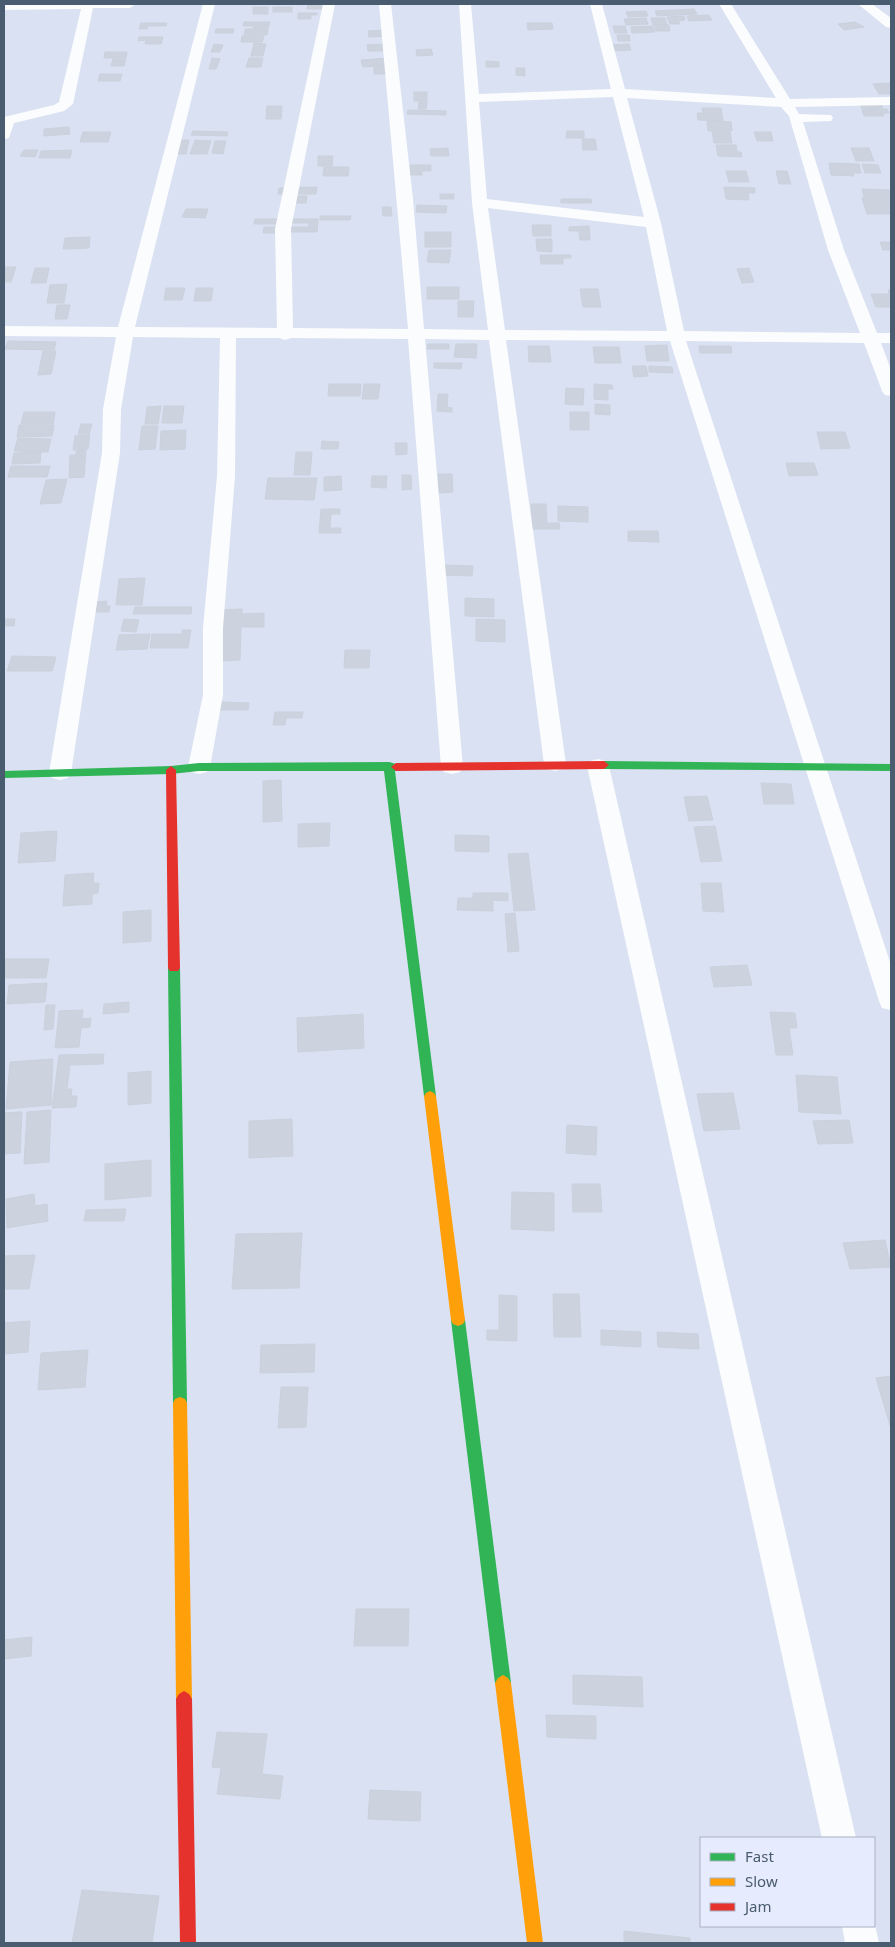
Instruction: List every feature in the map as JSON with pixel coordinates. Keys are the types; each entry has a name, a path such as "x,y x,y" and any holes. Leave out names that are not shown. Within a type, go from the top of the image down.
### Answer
{"street":[{"path":"4,135 5,120 59,108 66,104 88,4"},
{"path":"4,6 130,4"},
{"path":"60,773 111,453 112,409 125,333 209,4"},
{"path":"285,335 283,229 329,4"},
{"path":"385,4 405,199 452,767"},
{"path":"465,4 480,203 496,335 555,764"},
{"path":"596,4 653,223 676,335 891,1001"},
{"path":"725,4 795,118 836,250 891,391"},
{"path":"864,4 891,24"},
{"path":"472,98 620,93 786,103 891,101"},
{"path":"795,118 843,118"},
{"path":"480,203 653,223"},
{"path":"4,332 285,335 676,335 891,338"},
{"path":"199,767 213,695 213,628 226,476 228,334"},
{"path":"4,775 171,770 199,767 452,767 555,764 891,768"},
{"path":"389,766 535,1943"},
{"path":"598,766 839,1837"},
{"path":"171,770 188,1943"},
{"path":"859,1927 862,1943"}],"shaded area":[{"path":"4,4 891,4 891,1943 4,1943"}],"building":[{"path":"308,5 323,6 322,9 307,9"},
{"path":"253,7 268,7 268,14 253,14"},
{"path":"273,7 292,7 292,12 273,12"},
{"path":"694,9 697,14 657,16 655,11"},
{"path":"646,11 648,16 628,17 626,12"},
{"path":"298,13 317,13 317,15 311,15 311,19 298,19"},
{"path":"709,15 712,20 689,21 687,16"},
{"path":"684,16 685,20 678,21 680,24 670,24 667,17"},
{"path":"646,18 648,24 626,25 624,19"},
{"path":"651,18 665,18 667,25 653,25"},
{"path":"244,22 270,22 268,28 253,28 254,26 243,26"},
{"path":"855,22 864,27 844,30 838,24"},
{"path":"141,23 167,23 166,26 148,26 147,29 139,29"},
{"path":"527,23 552,23 553,29 528,30"},
{"path":"655,25 669,25 670,31 656,31"},
{"path":"613,26 625,26 627,33 615,33"},
{"path":"653,26 655,32 632,33 631,27"},
{"path":"216,29 234,29 233,33 215,33"},
{"path":"245,29 268,29 267,35 244,35"},
{"path":"388,30 390,36 369,37 368,31"},
{"path":"617,35 629,35 630,41 618,41"},
{"path":"242,36 264,36 262,42 241,42"},
{"path":"139,37 163,37 161,44 145,44 146,40 138,41"},
{"path":"254,43 266,44 263,56 251,56"},
{"path":"214,44 223,45 220,52 211,52"},
{"path":"387,44 388,51 368,51 367,45"},
{"path":"629,44 631,50 611,51 609,45"},
{"path":"431,49 433,55 417,56 416,50"},
{"path":"105,52 127,52 126,58 104,58"},
{"path":"212,58 220,59 216,69 209,69"},
{"path":"249,58 263,58 261,67 246,67"},
{"path":"388,58 392,65 363,67 361,60"},
{"path":"113,59 126,59 124,66 111,66"},
{"path":"486,61 499,62 499,67 486,67"},
{"path":"374,66 386,66 387,74 374,74"},
{"path":"516,68 525,68 525,76 516,75"},
{"path":"100,74 122,74 120,81 98,81"},
{"path":"891,83 891,94 879,94 873,84"},
{"path":"414,92 427,92 427,101 414,101"},
{"path":"419,102 427,102 426,109 418,109"},
{"path":"859,102 881,104 883,108 862,109"},
{"path":"267,106 282,106 281,119 266,119"},
{"path":"702,108 721,108 723,121 698,120 697,113 703,113"},
{"path":"887,109 889,113 883,113 884,116 864,116 862,110"},
{"path":"408,110 446,111 446,115 407,114"},
{"path":"707,121 731,122 732,131 708,131"},
{"path":"69,127 70,134 44,136 44,129"},
{"path":"193,131 228,132 227,136 191,135"},
{"path":"567,131 584,131 584,138 566,138"},
{"path":"83,132 111,132 108,142 80,142"},
{"path":"712,132 730,132 732,143 714,143"},
{"path":"754,132 771,132 773,141 757,141"},
{"path":"582,139 595,139 597,150 583,150"},
{"path":"173,140 189,140 186,154 169,154"},
{"path":"195,140 211,141 207,154 190,154"},
{"path":"215,141 226,141 223,154 212,153"},
{"path":"716,145 736,145 737,152 741,152 742,157 718,156"},
{"path":"448,148 449,156 431,156 430,149"},
{"path":"851,148 869,148 874,161 856,161"},
{"path":"24,150 38,150 35,157 20,156"},
{"path":"72,150 70,158 39,158 41,151"},
{"path":"318,156 333,156 332,166 318,166"},
{"path":"829,163 859,164 861,173 853,173 854,176 831,175"},
{"path":"862,164 878,165 881,173 865,173"},
{"path":"410,165 431,165 431,171 422,171 422,175 410,175"},
{"path":"324,167 349,167 348,176 323,176"},
{"path":"726,171 746,171 749,182 729,182"},
{"path":"776,171 787,171 791,184 779,184"},
{"path":"317,187 316,194 278,194 279,188"},
{"path":"724,187 755,188 755,193 748,193 749,200 726,199"},
{"path":"862,189 889,190 891,197 864,197"},
{"path":"440,194 454,194 454,199 440,199"},
{"path":"285,196 307,196 306,203 284,203"},
{"path":"862,198 891,198 891,214 867,214"},
{"path":"561,199 591,199 592,203 561,203"},
{"path":"417,205 447,206 446,213 416,212"},
{"path":"382,207 391,207 392,216 383,216"},
{"path":"186,209 208,209 205,218 182,217"},
{"path":"320,216 351,216 350,220 320,220"},
{"path":"255,219 280,219 279,224 254,224"},
{"path":"283,219 318,219 317,232 290,232 290,227 309,227 309,223 282,223"},
{"path":"532,225 551,225 551,236 533,236"},
{"path":"589,226 590,240 580,240 579,231 569,231 569,227"},
{"path":"264,227 285,227 285,233 263,233"},
{"path":"425,232 451,232 451,247 425,247"},
{"path":"90,237 89,248 63,249 65,238"},
{"path":"536,239 552,239 552,252 537,251"},
{"path":"880,242 891,242 891,250 883,250"},
{"path":"429,250 451,250 449,263 427,262"},
{"path":"540,255 571,255 571,258 563,258 563,264 541,264"},
{"path":"4,267 16,267 11,282 4,282"},
{"path":"35,268 49,268 46,283 31,283"},
{"path":"749,268 754,282 742,283 737,269"},
{"path":"67,284 64,303 47,303 50,285"},
{"path":"427,287 459,287 459,299 427,299"},
{"path":"166,288 185,288 182,300 164,300"},
{"path":"196,288 213,288 211,301 194,301"},
{"path":"580,289 598,289 601,307 583,307"},
{"path":"888,290 891,290 891,307 876,307 871,294 889,294"},
{"path":"458,301 474,301 473,317 458,317"},
{"path":"57,305 70,305 67,319 55,319"},
{"path":"8,341 56,342 54,350 5,349"},
{"path":"428,344 449,344 449,349 427,349"},
{"path":"456,344 477,344 476,358 454,357"},
{"path":"667,345 669,361 647,361 645,346"},
{"path":"528,346 549,346 551,362 529,362"},
{"path":"699,346 731,346 732,353 700,353"},
{"path":"593,347 619,347 621,363 595,363"},
{"path":"43,351 56,351 51,374 38,375"},
{"path":"434,363 462,363 461,369 434,368"},
{"path":"632,366 646,366 648,376 634,377"},
{"path":"649,366 672,367 673,373 649,372"},
{"path":"329,384 361,384 360,396 328,396"},
{"path":"364,384 380,384 378,399 362,399"},
{"path":"594,384 612,385 613,389 608,389 608,400 594,399"},
{"path":"566,388 584,389 583,405 565,404"},
{"path":"438,394 448,394 447,407 452,408 452,412 437,411"},
{"path":"595,404 610,405 610,415 595,414"},
{"path":"161,406 158,424 145,424 147,407"},
{"path":"164,406 184,406 182,423 162,423"},
{"path":"24,412 55,412 53,424 21,424"},
{"path":"570,412 589,412 589,430 570,430"},
{"path":"81,424 92,424 89,434 78,434"},
{"path":"19,425 54,425 52,436 17,437"},
{"path":"142,426 158,426 155,449 139,450"},
{"path":"186,430 185,449 160,450 161,431"},
{"path":"817,432 845,432 850,448 821,449"},
{"path":"90,435 88,449 73,450 75,436"},
{"path":"18,438 51,439 48,452 14,451"},
{"path":"322,441 339,442 338,449 321,449"},
{"path":"395,443 407,443 407,454 396,455"},
{"path":"86,450 84,477 69,478 70,455 76,455 76,451"},
{"path":"41,452 40,463 12,464 14,453"},
{"path":"296,452 312,452 310,475 294,475"},
{"path":"786,463 814,463 818,475 789,476"},
{"path":"11,466 50,466 47,477 8,477"},
{"path":"438,474 452,474 453,492 439,493"},
{"path":"402,475 411,475 412,489 402,490"},
{"path":"341,476 342,490 324,491 324,477"},
{"path":"372,476 387,476 386,488 371,487"},
{"path":"268,478 317,478 314,500 265,499"},
{"path":"67,479 61,503 40,504 46,480"},
{"path":"531,504 546,504 547,523 559,523 560,529 533,529"},
{"path":"558,506 588,507 588,522 558,521"},
{"path":"321,509 340,509 340,514 331,514 330,528 341,528 341,533 319,533"},
{"path":"628,531 658,531 659,542 628,541"},
{"path":"443,565 473,566 472,576 442,575"},
{"path":"145,578 142,605 116,605 119,579"},
{"path":"465,598 494,599 494,617 465,616"},
{"path":"107,601 106,606 110,606 109,612 95,612 97,602"},
{"path":"135,607 192,607 191,614 133,614"},
{"path":"242,609 242,614 264,613 264,627 241,627 240,660 221,661 223,610"},
{"path":"4,619 15,619 14,626 4,626"},
{"path":"124,619 139,620 136,632 121,631"},
{"path":"476,619 505,620 505,642 476,641"},
{"path":"182,630 191,630 188,648 150,648 152,634 182,634"},
{"path":"150,634 147,649 116,650 119,635"},
{"path":"345,650 370,650 369,668 344,668"},
{"path":"12,656 56,657 52,671 7,671"},
{"path":"219,702 249,703 248,710 218,710"},
{"path":"275,712 303,712 302,718 286,718 285,725 273,725"},
{"path":"281,780 282,821 263,822 263,781"},
{"path":"761,783 791,784 794,804 764,804"},
{"path":"707,796 713,820 689,821 684,797"},
{"path":"330,823 329,846 298,847 298,824"},
{"path":"715,826 722,861 701,862 694,827"},
{"path":"57,831 55,861 18,863 21,833"},
{"path":"455,835 489,836 489,852 455,851"},
{"path":"528,853 535,910 514,911 508,854"},
{"path":"94,873 93,883 99,883 98,893 92,894 92,904 63,906 65,875"},
{"path":"701,883 721,883 724,912 703,911"},
{"path":"473,893 508,893 508,901 493,900 493,911 457,910 458,898 473,898"},
{"path":"151,910 151,941 123,943 123,912"},
{"path":"515,913 519,951 508,952 505,914"},
{"path":"4,959 49,959 46,978 4,978"},
{"path":"747,965 752,985 714,987 710,967"},
{"path":"47,983 45,1002 7,1004 9,985"},
{"path":"129,1002 129,1012 103,1014 104,1004"},
{"path":"46,1005 55,1005 53,1029 44,1030"},
{"path":"83,1010 82,1019 91,1018 90,1027 81,1028 79,1047 55,1048 59,1011"},
{"path":"770,1012 795,1013 797,1028 789,1028 793,1055 776,1055"},
{"path":"363,1014 364,1048 298,1052 297,1018"},
{"path":"104,1054 103,1064 70,1065 67,1089 72,1089 71,1096 77,1096 76,1107 52,1108 59,1055"},
{"path":"53,1059 51,1105 6,1109 10,1062"},
{"path":"151,1071 151,1103 128,1105 128,1073"},
{"path":"796,1075 837,1077 841,1114 799,1112"},
{"path":"733,1093 740,1129 704,1131 697,1094"},
{"path":"51,1110 49,1162 24,1164 27,1112"},
{"path":"22,1112 20,1153 4,1154 4,1113"},
{"path":"292,1119 293,1156 249,1158 249,1121"},
{"path":"849,1120 853,1143 818,1144 813,1121"},
{"path":"567,1125 597,1127 596,1155 566,1153"},
{"path":"151,1160 151,1196 105,1200 105,1164"},
{"path":"572,1184 600,1184 602,1212 573,1212"},
{"path":"512,1192 554,1193 554,1231 511,1229"},
{"path":"34,1194 35,1206 47,1204 48,1221 7,1228 6,1199"},
{"path":"126,1209 124,1221 84,1221 86,1210"},
{"path":"302,1233 299,1288 232,1289 236,1234"},
{"path":"885,1240 891,1267 850,1269 843,1243"},
{"path":"35,1255 29,1289 4,1289 4,1256"},
{"path":"553,1294 579,1294 581,1337 554,1337"},
{"path":"499,1295 517,1296 517,1341 487,1340 487,1330 499,1330"},
{"path":"30,1321 28,1352 4,1354 4,1323"},
{"path":"601,1330 641,1332 641,1347 601,1345"},
{"path":"657,1332 698,1334 699,1349 658,1347"},
{"path":"315,1344 314,1372 260,1373 261,1345"},
{"path":"88,1350 85,1387 38,1390 41,1353"},
{"path":"891,1376 891,1429 876,1378"},
{"path":"281,1387 308,1387 306,1427 278,1428"},
{"path":"356,1609 409,1609 408,1646 354,1646"},
{"path":"32,1637 31,1656 4,1659 4,1640"},
{"path":"573,1675 642,1677 643,1707 573,1704"},
{"path":"546,1715 596,1716 596,1739 547,1737"},
{"path":"217,1732 267,1734 262,1774 283,1776 280,1799 217,1794 221,1768 212,1767"},
{"path":"370,1790 421,1792 420,1821 368,1819"},
{"path":"82,1890 159,1896 152,1943 72,1943"},
{"path":"624,1931 690,1938 690,1943 624,1943"}],"traffic: fast":[{"path":"604,765 891,768"},
{"path":"389,766 430,1096"},
{"path":"4,775 171,770 199,767 396,767"},
{"path":"174,968 180,1403"},
{"path":"458,1320 503,1683"}],"traffic: slow":[{"path":"430,1096 458,1320"},
{"path":"180,1403 184,1699"},
{"path":"503,1683 535,1943"}],"traffic: jam":[{"path":"396,767 604,765"},
{"path":"171,770 174,968"},
{"path":"184,1699 188,1943"}]}
